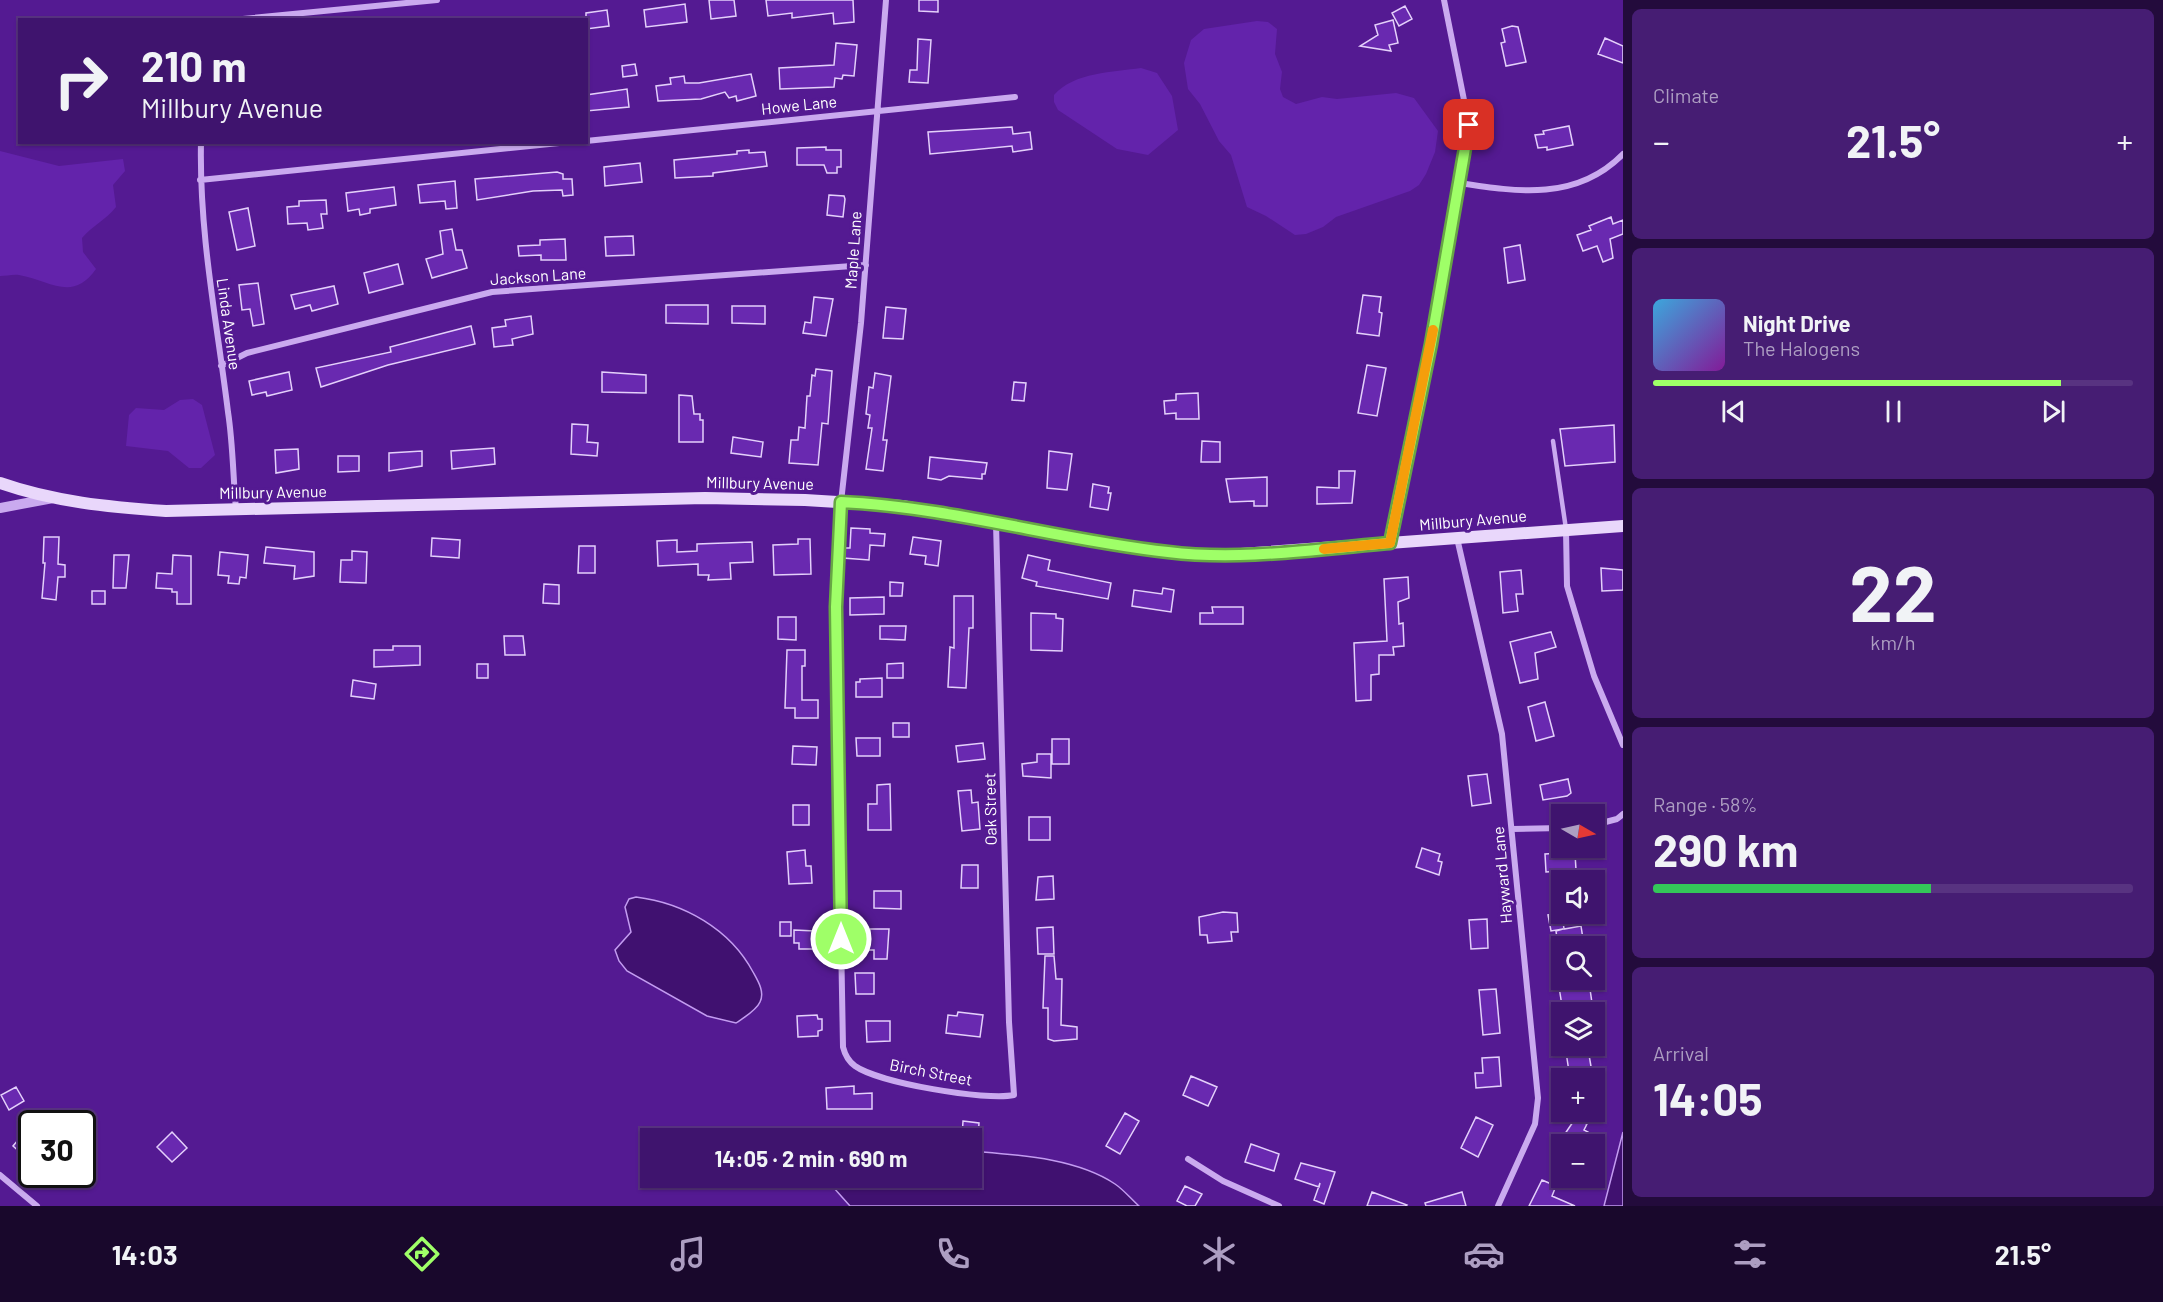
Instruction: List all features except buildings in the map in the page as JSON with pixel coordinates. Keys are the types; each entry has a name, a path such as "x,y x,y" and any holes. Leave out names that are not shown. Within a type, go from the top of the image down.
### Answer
{"main road":[{"path":"0,483 53,498"},
{"name":"Millbury Avenue","path":"53,498 95,506 166,511 705,498 841,502 902,506 1170,553 1227,555 1623,526"}],"street":[{"path":"252,18 437,0"},
{"name":"Maple Lane","path":"847,1058 842,1036 836,607 841,502 866,265 886,0"},
{"path":"1390,543 1431,344 1469,125 1444,0"},
{"name":"Howe Lane","path":"588,141 1014,97"},
{"name":"Linda Avenue","path":"201,144 200,180 210,290 229,414 236,509"},
{"path":"200,180 550,144"},
{"path":"1459,183 1507,191 1551,191 1588,179 1605,170 1623,154"},
{"name":"Jackson Lane","path":"221,366 247,353 492,292 866,265"},
{"name":"Millbury Avenue","path":"0,508 53,498"},
{"name":"Oak Street","path":"996,522 1009,1022 1014,1095"},
{"path":"1566,529 1567,586 1594,676 1623,745"},
{"name":"Hayward Lane","path":"1457,538 1502,734 1538,1111 1527,1144 1498,1206"},
{"path":"1605,822 1617,819 1623,814"},
{"path":"1512,829 1551,828"},
{"name":"Birch Street","path":"847,1058 862,1070 904,1083 1004,1097 1014,1095"},
{"path":"1188,1159 1223,1181 1279,1206"},
{"path":"0,1175 37,1206"}],"lane":[{"path":"1553,441 1566,529"}],"shaded area":[{"path":"1257,21 1268,22 1277,29 1275,54 1282,72 1280,89 1283,97 1296,104 1322,97 1337,99 1396,93 1414,98 1438,131 1435,152 1419,185 1410,191 1336,217 1323,227 1306,234 1295,235 1247,207 1231,155 1219,141 1200,104 1188,89 1184,63 1191,40 1204,29"},
{"path":"1141,68 1157,73 1172,96 1178,130 1148,155 1117,149 1058,110 1054,102 1054,95 1062,87 1083,77"},
{"path":"0,151 59,166 123,159 125,171 113,185 116,207 82,238 83,252 96,269 78,285 60,287 19,275 0,276"},
{"path":"193,399 202,405 215,455 201,468 189,468 168,451 126,446 129,415 136,408 164,410 180,400"},
{"path":"636,897 654,900 688,912 719,931 732,943 753,972 760,987 762,994 756,1008 736,1023 707,1016 627,971 619,961 615,950 631,932 625,907 629,899"},
{"path":"1623,1132 1623,1206 1604,1206"},
{"path":"982,1152 1046,1159 1083,1168 1115,1184 1139,1206 850,1206 834,1188 982,1188"}],"slow traffic":[{"path":"1324,549 1390,543 1433,330"}],"route":[{"path":"841,939 836,607 841,502 902,506 1170,553 1227,555 1390,543 1431,344 1469,125"}]}
